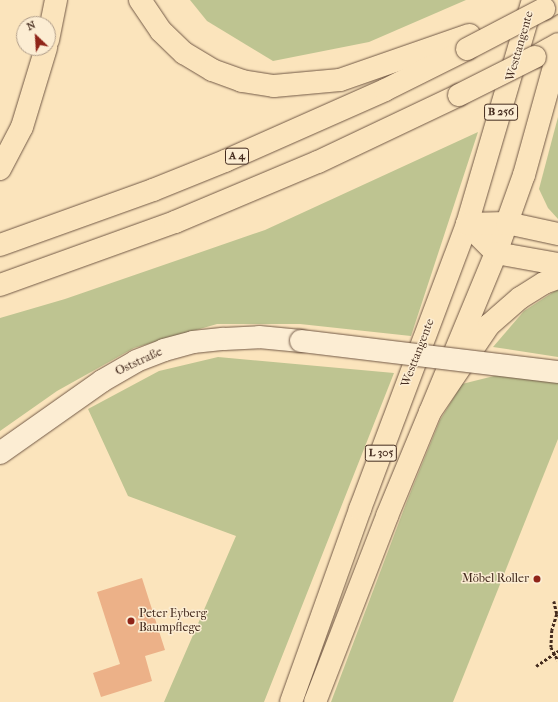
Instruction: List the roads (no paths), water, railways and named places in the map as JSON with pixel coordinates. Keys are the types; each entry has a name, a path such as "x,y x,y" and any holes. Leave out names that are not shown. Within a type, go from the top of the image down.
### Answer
{"main road":[{"path":"53,16 56,0"},
{"path":"140,0 161,31 184,53 212,70 236,79 274,86 340,80 468,42"},
{"name":"A 4","path":"0,245 153,190 224,161 385,90 468,42 545,3"},
{"name":"Westtangente","path":"292,702 360,509 467,224 545,3"},
{"path":"0,285 175,222 318,162 459,95 558,44"},
{"path":"535,57 558,47"},
{"path":"507,223 524,175 558,52"},
{"path":"0,169 22,127 44,56"},
{"path":"467,224 507,223 558,234"},
{"name":"L 305","path":"315,702 507,223"},
{"path":"467,224 496,253 558,264"},
{"path":"430,412 489,325 520,298 544,283 558,278"}],"street":[{"name":"Oststraße","path":"0,453 102,381 136,361 164,350 194,342 259,337 558,372"}],"place":[{"name":"Möbel Roller","path":"537,579"},
{"name":"Peter Eyberg Baumpflege","path":"131,621"}]}
